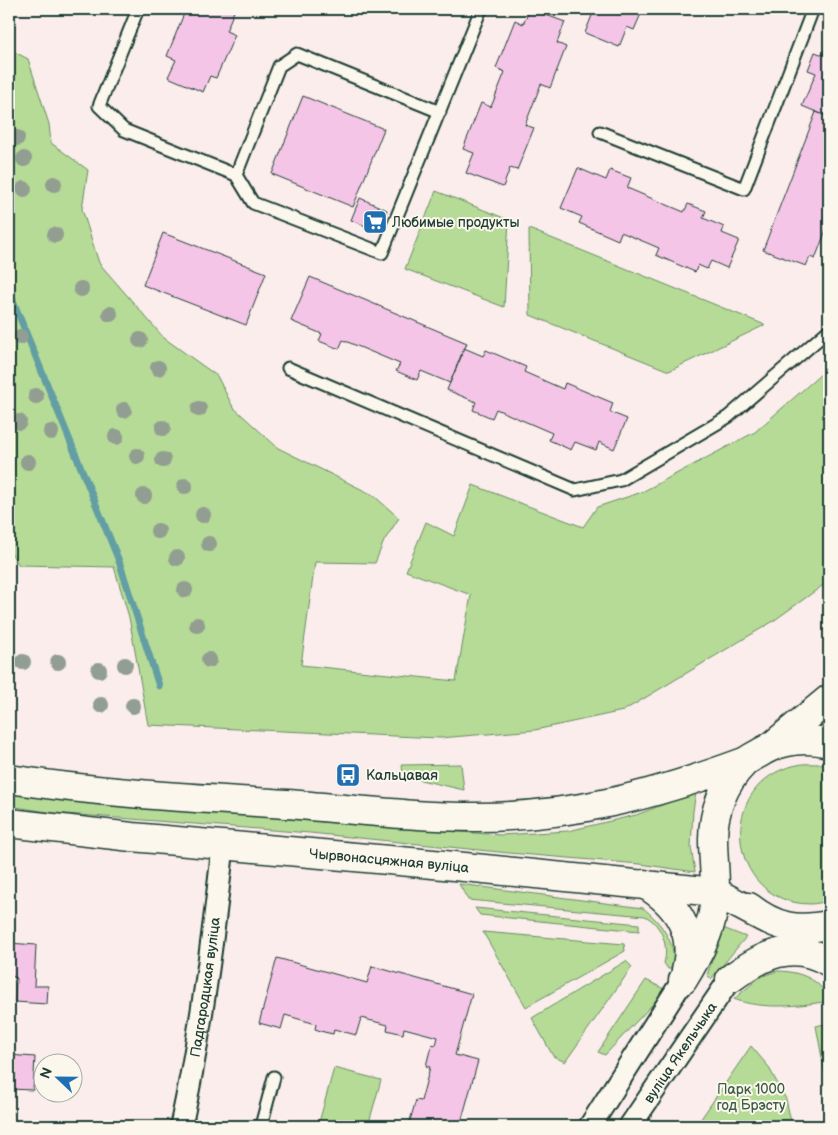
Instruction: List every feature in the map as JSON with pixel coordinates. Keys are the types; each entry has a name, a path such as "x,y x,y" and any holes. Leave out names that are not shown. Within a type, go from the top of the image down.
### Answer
{"main road":[{"path":"9,779 187,798 390,813 476,817 563,812 608,804 663,790 744,762 771,747 829,699"},
{"path":"771,747 795,740 829,743"},
{"path":"683,980 706,938 714,906 713,837 716,810 727,784 744,762"},
{"name":"Чырвонасцяжная вуліца","path":"9,823 223,846 444,864 715,892 779,923"},
{"path":"713,837 716,860 725,880 738,899 779,923 805,934 815,942 829,960"},
{"path":"644,884 665,899 675,909 682,921 687,936 688,950 683,980"},
{"path":"779,923 812,928 829,925"},
{"path":"730,979 779,923"},
{"path":"730,979 756,961 777,952 797,951 829,960"}],"street":[{"name":"Падгародцкая вуліца","path":"181,1126 199,1038 212,950 223,846"},
{"name":"вуліца Якельчыка","path":"630,1126 730,979"},
{"path":"590,1126 683,980"}],"lane":[{"path":"138,9 99,106 124,130 236,175 253,203 382,253 481,9"},
{"path":"600,132 744,189 813,9"},
{"path":"236,175 279,66 297,54 440,112"},
{"path":"288,368 575,490 622,480 728,417 829,330"},
{"path":"261,1126 274,1077"}],"green space":[{"path":"9,49 28,59 49,124 51,143 88,170 82,209 99,263 164,338 217,376 233,407 278,448 373,495 399,518 384,541 375,563 315,562 301,665 456,681 471,595 406,571 426,522 454,536 473,485 583,527 597,507 642,492 755,432 829,367 829,581 772,622 623,711 535,730 440,738 148,725 129,617 114,567 19,565 9,550"},
{"path":"436,191 509,220 504,307 405,269"},
{"path":"529,229 765,325 669,371 530,315"},
{"path":"461,764 464,790 403,776 402,765"},
{"path":"820,764 829,767 829,901 810,904 782,898 761,884 747,864 741,840 743,816 752,793 771,776 797,765"},
{"path":"696,792 691,847 695,872 640,864 310,833 54,813 9,806 9,793 324,822 501,835 568,831 636,815"},
{"path":"459,884 643,908 656,920 667,935 673,951 673,969 668,969 664,963 666,950 660,930 645,916 468,900"},
{"path":"475,908 639,924 639,931 480,915"},
{"path":"723,928 746,937 711,979 707,975"},
{"path":"483,932 624,944 625,951 526,1007"},
{"path":"626,961 632,967 565,1062 553,1056 532,1018"},
{"path":"777,971 801,975 815,982 826,993 829,1001 769,1006 756,1005 734,999 760,977"},
{"path":"646,980 666,990 605,1055 598,1052"},
{"path":"829,1023 829,1095 816,1026"},
{"name":"Парк 1000 год Брэсту","path":"751,1046 768,1066 786,1099 792,1126 696,1126"},
{"path":"334,1068 381,1080 368,1126 318,1126"}],"building":[{"path":"196,9 235,9 226,31 235,35 216,78 210,76 203,92 168,77 176,60 167,56 185,11 194,15"},
{"path":"530,9 565,22 557,43 566,47 550,88 541,84 525,125 534,128 517,170 510,168 503,187 466,173 474,153 463,149 481,103 491,107 505,72 496,68 515,20 523,24"},
{"path":"584,9 643,9 634,30 627,27 619,47 585,33 593,13"},
{"path":"829,39 829,117 802,106 816,73 808,70 815,52 823,55"},
{"path":"303,96 384,129 353,207 272,174"},
{"path":"816,112 829,117 829,206 824,219 829,222 815,259 810,257 806,266 763,250"},
{"path":"578,168 606,180 610,170 631,178 627,188 684,212 688,204 706,211 703,218 724,227 722,233 739,240 727,268 711,261 707,269 698,265 695,272 656,255 659,248 621,232 618,240 579,223 582,217 561,208"},
{"path":"360,198 387,210 378,231 351,220"},
{"path":"163,233 266,273 246,325 143,285"},
{"path":"310,277 467,343 450,383 421,371 417,380 396,371 400,364 343,340 339,349 319,341 322,334 291,321"},
{"path":"464,348 483,356 486,350 526,367 524,372 563,389 565,383 613,403 610,412 627,419 614,449 599,442 596,450 575,442 571,450 549,440 552,433 496,409 492,418 473,410 476,402 447,390"},
{"path":"9,943 36,945 34,986 48,986 47,1004 15,1002 16,977 9,976"},
{"path":"277,958 367,983 372,966 472,994 455,1055 478,1061 460,1126 413,1126 409,1124 416,1100 421,1101 430,1067 426,1066 429,1054 432,1044 436,1045 438,1037 404,1028 403,1034 387,1030 388,1025 361,1018 356,1035 334,1029 333,1034 324,1032 315,1029 316,1024 285,1015 281,1029 259,1023"},
{"path":"9,1055 32,1057 32,1090 9,1089"},
{"path":"9,1111 11,1111 10,1126 9,1126"}],"waterway":[{"path":"9,291 119,561 159,686"}],"place":[{"name":"Любимые продукты","path":"375,222"},
{"name":"Кальцавая","path":"348,775"}]}
